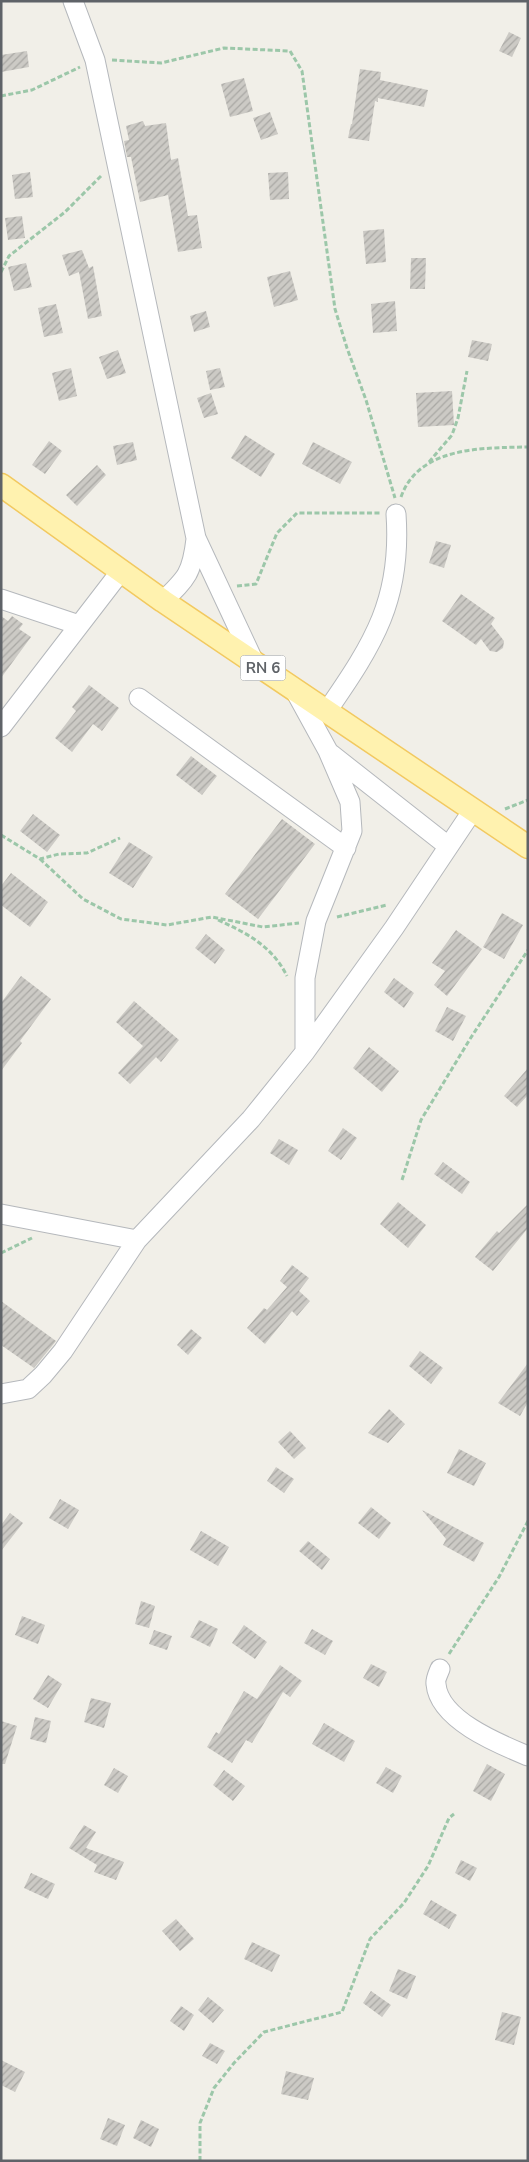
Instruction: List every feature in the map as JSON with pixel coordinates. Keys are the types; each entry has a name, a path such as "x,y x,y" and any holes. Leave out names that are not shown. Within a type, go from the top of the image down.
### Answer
{"main road":[{"name":"RN 6","path":"1,486 163,601 528,847"}],"street":[{"path":"73,1 95,60 196,538 254,662"},
{"path":"327,711 363,659 384,615 393,586 397,560 397,510"},
{"path":"163,601 185,580 191,569 196,538"},
{"path":"1,727 121,571"},
{"path":"1,599 79,625"},
{"path":"294,688 328,752 350,802 352,831 316,921 306,978 305,1052"},
{"path":"139,698 346,848"},
{"path":"328,752 448,846"},
{"path":"1,1394 28,1389 43,1375 63,1351 137,1240 251,1119 305,1052 418,894 473,810"},
{"path":"1,1214 137,1240"},
{"path":"440,1669 436,1684 442,1702 458,1720 506,1747 528,1756"}],"path":[{"path":"1,96 32,90 95,60 161,62 224,48 290,51 302,71 335,309 366,400 397,510"},
{"path":"1,272 9,256 65,212 117,160"},
{"path":"397,510 404,487 452,435 458,418 467,371"},
{"path":"429,462 457,453 487,448 528,447"},
{"path":"218,587 256,584 277,533 297,513 397,510"},
{"path":"1,836 40,859 83,899 121,919 167,925 212,917 264,927 316,921 373,910 418,894"},
{"path":"40,859 59,854 87,853 120,838"},
{"path":"212,917 249,934 279,960 288,978"},
{"path":"402,1180 421,1120 470,1039 528,950"},
{"path":"440,1669 499,1577 528,1521"},
{"path":"200,2161 200,2123 214,2088 234,2063 264,2032 342,2012 370,1939 404,1903 428,1866 449,1818 454,1814"}],"building":[{"path":"509,32 521,38 512,57 499,51"},
{"path":"27,51 29,67 1,72 1,55"},
{"path":"360,69 381,72 380,80 428,90 424,107 378,98 378,102 375,101 369,141 348,138 352,124"},
{"path":"244,78 253,111 230,117 221,84"},
{"path":"270,112 278,134 261,140 253,118"},
{"path":"143,121 145,126 166,123 171,160 178,158 188,216 197,215 202,248 178,252 168,195 140,202 131,157 127,157 124,141 129,140 126,126"},
{"path":"30,172 33,197 15,199 12,175"},
{"path":"288,172 289,199 270,200 268,173"},
{"path":"22,216 25,238 8,240 5,218"},
{"path":"384,229 386,262 366,264 363,231"},
{"path":"82,250 89,268 93,266 102,316 88,319 79,272 69,276 62,255"},
{"path":"411,258 426,258 425,289 410,289"},
{"path":"26,263 32,287 14,291 8,267"},
{"path":"290,271 298,300 274,307 267,277"},
{"path":"395,301 397,331 373,333 371,304"},
{"path":"56,304 63,333 44,337 38,308"},
{"path":"206,311 210,327 194,332 190,316"},
{"path":"472,340 492,344 488,361 468,357"},
{"path":"118,350 126,373 107,379 99,357"},
{"path":"71,368 77,396 59,401 52,373"},
{"path":"220,368 225,387 210,390 206,371"},
{"path":"452,391 454,425 418,427 416,393"},
{"path":"211,393 218,414 204,418 197,398"},
{"path":"245,435 275,454 261,477 231,458"},
{"path":"49,441 62,451 45,474 32,465"},
{"path":"133,442 137,460 117,465 113,446"},
{"path":"313,442 352,462 340,484 302,464"},
{"path":"97,465 106,475 77,506 66,495"},
{"path":"436,541 451,545 444,568 429,563"},
{"path":"461,594 495,618 491,624 504,641 503,648 497,652 490,651 481,639 476,645 442,621"},
{"path":"1,616 8,621 12,616 23,624 19,629 31,637 1,678"},
{"path":"89,685 119,708 102,731 93,724 72,752 55,738 76,711 72,707"},
{"path":"191,756 217,776 202,795 176,775"},
{"path":"33,814 60,835 47,852 20,831"},
{"path":"282,819 315,844 258,919 225,894"},
{"path":"129,842 153,857 133,888 109,873"},
{"path":"11,873 48,902 30,927 1,905 1,886"},
{"path":"502,913 523,925 504,959 483,947"},
{"path":"456,930 482,949 447,996 434,985 445,971 432,963"},
{"path":"206,934 225,950 215,964 195,948"},
{"path":"21,976 51,999 20,1041 22,1043 1,1071 1,1003"},
{"path":"394,978 414,993 404,1008 384,992"},
{"path":"134,1001 179,1040 161,1062 156,1057 130,1084 118,1073 143,1046 116,1022"},
{"path":"447,1007 466,1016 453,1041 435,1031"},
{"path":"369,1047 399,1071 382,1092 353,1068"},
{"path":"528,1068 528,1095 517,1107 504,1096"},
{"path":"343,1128 357,1138 341,1160 328,1151"},
{"path":"279,1139 298,1150 289,1165 270,1153"},
{"path":"443,1162 470,1182 462,1194 434,1174"},
{"path":"398,1202 426,1225 408,1248 380,1224"},
{"path":"528,1204 528,1228 493,1271 475,1257 497,1231 499,1233"},
{"path":"292,1265 309,1278 299,1291 310,1301 297,1316 292,1311 265,1344 247,1328 264,1308 267,1310 287,1287 280,1281"},
{"path":"1,1301 56,1341 34,1368 1,1345"},
{"path":"191,1329 202,1338 188,1355 177,1345"},
{"path":"420,1351 443,1368 431,1384 409,1366"},
{"path":"528,1363 528,1402 520,1416 498,1403"},
{"path":"389,1409 405,1424 388,1443 368,1433"},
{"path":"290,1431 306,1448 294,1459 278,1442"},
{"path":"459,1449 486,1463 474,1486 447,1473"},
{"path":"276,1467 294,1479 284,1493 267,1481"},
{"path":"60,1499 79,1510 68,1529 49,1518"},
{"path":"371,1507 391,1523 379,1539 358,1523"},
{"path":"422,1510 484,1543 474,1562 443,1545 446,1539"},
{"path":"10,1513 23,1523 1,1551 1,1525"},
{"path":"201,1531 229,1547 218,1566 190,1550"},
{"path":"308,1541 330,1559 322,1570 299,1551"},
{"path":"141,1601 155,1606 149,1628 135,1624"},
{"path":"22,1616 45,1625 38,1644 15,1635"},
{"path":"199,1620 218,1629 210,1647 190,1637"},
{"path":"244,1625 267,1642 255,1659 232,1643"},
{"path":"312,1629 333,1641 325,1655 304,1643"},
{"path":"154,1630 172,1636 167,1650 149,1644"},
{"path":"371,1664 387,1672 379,1687 363,1678"},
{"path":"280,1665 302,1681 290,1697 283,1692 252,1743 246,1740 232,1763 207,1747 216,1732 219,1734 244,1691 257,1699"},
{"path":"48,1675 62,1684 48,1708 33,1699"},
{"path":"91,1698 111,1703 104,1728 84,1722"},
{"path":"35,1717 51,1721 46,1743 30,1739"},
{"path":"1,1721 17,1726 5,1764 1,1764"},
{"path":"324,1723 355,1741 344,1762 312,1744"},
{"path":"487,1764 505,1774 491,1801 473,1791"},
{"path":"386,1767 402,1776 393,1793 376,1783"},
{"path":"114,1768 128,1776 118,1793 104,1785"},
{"path":"224,1770 245,1786 233,1801 213,1785"},
{"path":"84,1825 96,1832 86,1848 124,1862 116,1880 94,1872 97,1865 69,1848"},
{"path":"461,1860 477,1868 470,1881 455,1873"},
{"path":"31,1873 55,1884 48,1899 24,1888"},
{"path":"431,1900 457,1915 449,1929 423,1914"},
{"path":"176,1919 194,1939 180,1951 162,1931"},
{"path":"252,1942 280,1955 272,1972 244,1959"},
{"path":"398,1969 416,1976 407,1999 389,1991"},
{"path":"371,1991 391,2005 382,2017 363,2003"},
{"path":"208,1997 224,2010 213,2023 198,2010"},
{"path":"181,2006 194,2015 184,2031 170,2021"},
{"path":"502,2012 521,2017 514,2045 495,2040"},
{"path":"210,2043 225,2051 217,2064 202,2056"},
{"path":"1,2060 25,2072 15,2092 1,2085"},
{"path":"286,2071 314,2078 308,2100 281,2094"},
{"path":"108,2118 125,2125 117,2146 100,2139"},
{"path":"141,2120 159,2129 151,2147 133,2138"}]}
